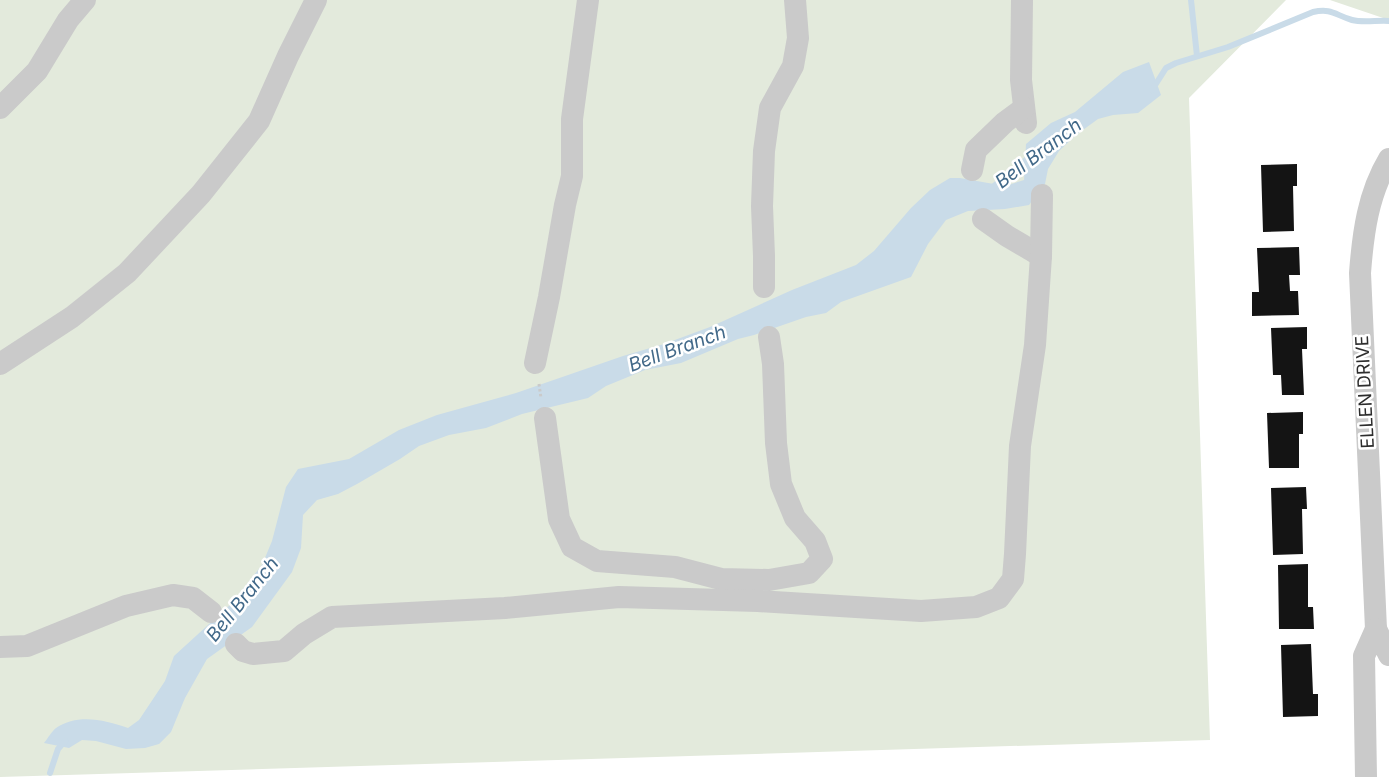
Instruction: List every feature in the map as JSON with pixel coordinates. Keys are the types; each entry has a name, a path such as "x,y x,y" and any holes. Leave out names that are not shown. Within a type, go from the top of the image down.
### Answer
{"street":[{"path":"0,108 37,70 68,20 85,0"},
{"path":"0,364 72,317 127,273 202,194 259,121 316,0"},
{"path":"535,364 572,176 572,119 588,0"},
{"path":"764,287 762,206 764,151 770,108 793,66 798,38 795,0"},
{"path":"972,170 976,150 1005,122 1025,115 1021,80 1022,0"},
{"name":"ELLEN DRIVE","path":"1389,159 1370,204 1363,234 1360,273 1376,629 1389,655"},
{"path":"236,644 244,651 253,654 284,651 304,634 332,617 505,608 619,597 758,601 921,611 976,607 999,598 1013,579 1014,571 1020,446 1035,346 1041,256 1042,195"},
{"path":"983,219 1041,256"},
{"path":"545,418 559,519 572,547 597,561 675,567 721,579 769,580 809,574 822,559 815,541 795,518 781,484 776,442 773,364 769,337"},
{"path":"0,647 27,646 126,606 173,595 193,598 211,612"},
{"name":"ELLEN DRIVE","path":"1366,777 1364,656 1376,629"}],"path":[{"path":"535,364 545,418"}],"shaded area":[{"path":"0,0 1286,0 1189,98 1210,740 0,777"},
{"path":"1330,0 1389,0 1389,20"}],"water":[{"path":"1149,62 1161,95 1138,113 1113,115 1098,119 1076,135 1059,151 1048,169 1045,184 1029,205 1005,209 968,211 946,220 928,244 911,277 841,302 826,313 806,317 738,339 681,363 645,370 606,386 588,398 522,414 486,428 449,435 419,446 357,484 338,494 317,500 303,515 301,548 292,572 252,627 207,659 185,698 171,732 159,744 145,748 126,749 96,741 82,740 69,748 44,743 56,728 64,723 92,719 128,728 139,720 165,681 174,656 231,604 262,565 272,541 286,487 298,469 349,459 399,430 437,415 516,393 664,344 710,327 792,290 856,265 874,251 911,208 930,190 950,178 1005,186 1024,180 1026,144 1051,123 1075,112 1123,72"}],"building":[{"path":"1297,164 1297,186 1293,186 1294,231 1263,232 1261,165"},
{"path":"1299,247 1300,275 1289,275 1290,291 1298,291 1299,315 1252,316 1252,292 1259,292 1257,248"},
{"path":"1307,327 1307,349 1302,349 1304,395 1282,395 1281,375 1273,375 1271,328"},
{"path":"1303,412 1303,434 1299,434 1299,468 1269,468 1267,413"},
{"path":"1306,487 1307,509 1302,509 1303,554 1273,555 1271,488"},
{"path":"1308,564 1308,607 1313,607 1314,629 1279,629 1278,565"},
{"path":"1311,644 1313,694 1318,694 1318,716 1283,717 1281,645"}],"waterway":[{"path":"1191,0 1197,56"},
{"name":"Bell Branch","path":"1152,90 1166,68 1176,63 1228,47 1313,12 1329,11 1356,21 1389,21"},
{"name":"Bell Branch","path":"989,190 1032,155"},
{"name":"Bell Branch","path":"50,773 58,749 65,741"}]}
